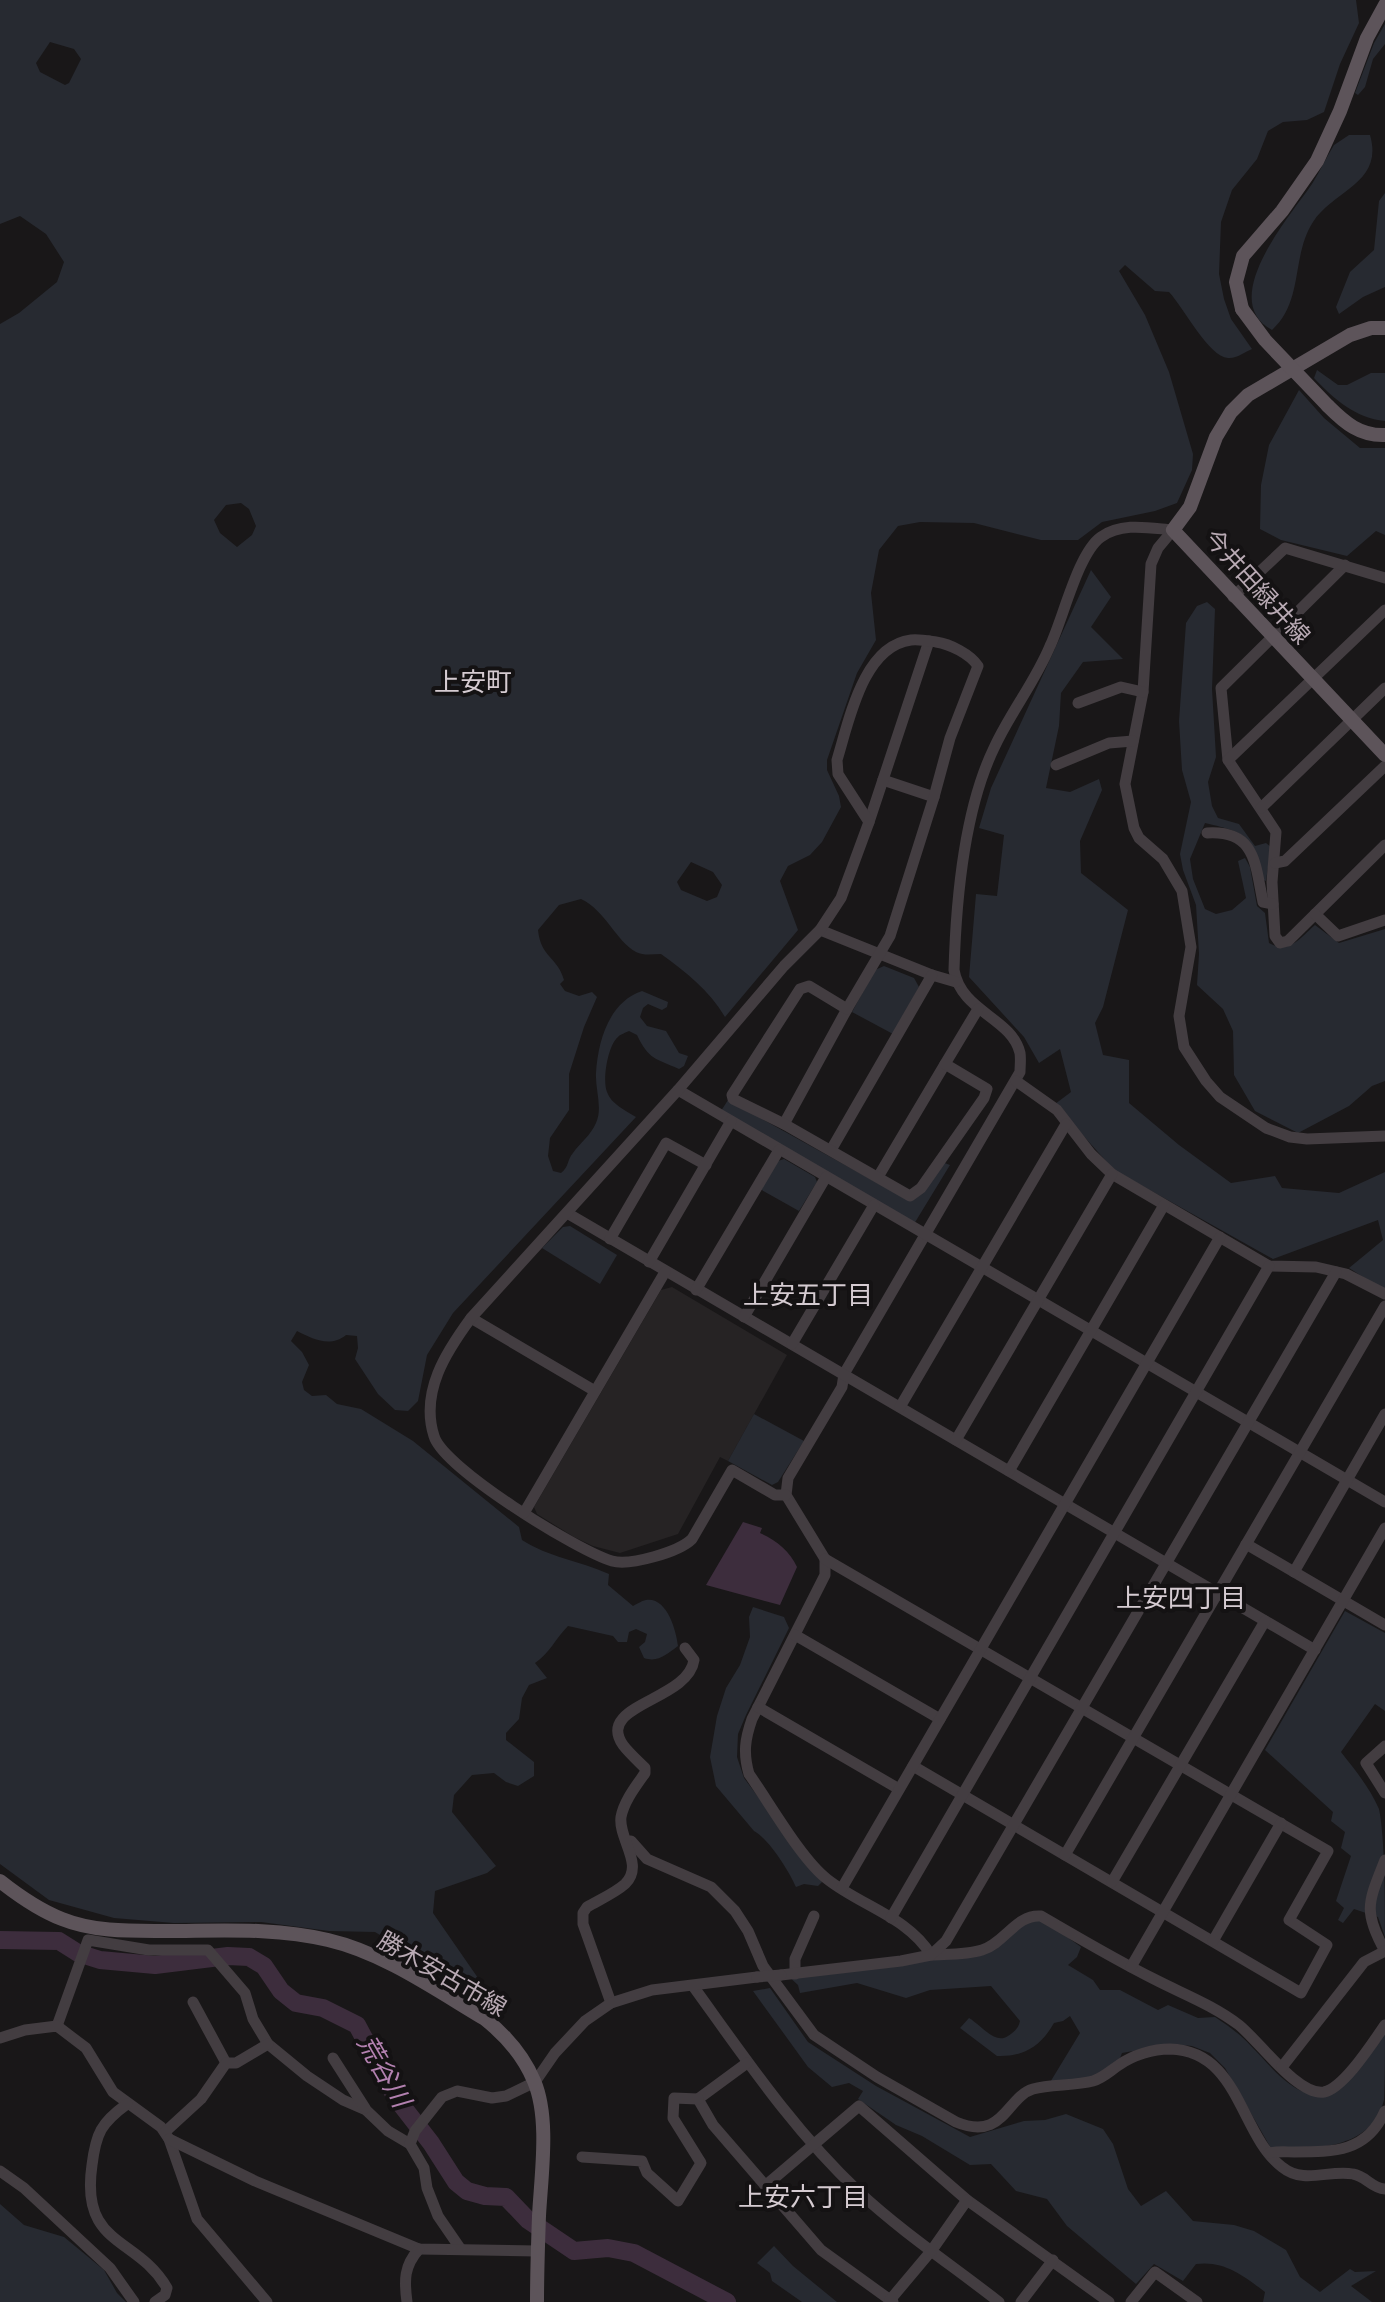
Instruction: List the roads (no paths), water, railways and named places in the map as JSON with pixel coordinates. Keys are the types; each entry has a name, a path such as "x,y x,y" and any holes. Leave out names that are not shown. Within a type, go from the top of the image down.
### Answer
{"main road":[{"path":"1385,5 1367,38 1340,111 1317,161 1282,211 1243,256 1236,282 1242,309 1265,340 1328,406 1354,429 1371,435 1385,435"},
{"name":"今井田緑井線","path":"1385,328 1371,328 1350,335 1248,395 1231,412 1216,437 1200,486 1190,507 1173,530 1385,755"},
{"name":"勝木安古市線","path":"0,1881 38,1908 65,1920 101,1929 274,1931 330,1940 381,1959 492,2024 510,2043 535,2082 542,2124 537,2302"}],"street":[{"path":"956,982 955,956 967,842 984,772 1049,649 1084,559 1098,539 1108,532 1138,527 1173,530"},
{"path":"1173,530 1158,548 1151,564 1143,692 1125,784 1139,838 1163,859 1182,891 1189,928 1189,961 1179,1016 1184,1047 1220,1097 1266,1128 1290,1137 1307,1139 1385,1136"},
{"path":"1233,597 1285,548 1385,578"},
{"path":"1345,565 1221,688 1228,760 1276,832 1272,882 1275,936 1280,943 1288,941 1385,845"},
{"path":"1228,760 1385,610"},
{"path":"784,1124 890,936 950,738 978,666 973,658 942,643 911,640 887,649 863,679 837,760 838,774 869,822"},
{"path":"786,1495 775,1495 732,1470 692,1539 684,1547 627,1563 612,1561 574,1543 500,1499 442,1451 434,1438 432,1392 450,1346 471,1318 678,1090 784,966 820,930 841,898 929,641"},
{"path":"1078,703 1121,687 1143,692"},
{"path":"1261,808 1385,688"},
{"path":"1056,765 1109,743 1133,741"},
{"path":"1275,863 1285,861 1385,766"},
{"path":"883,780 934,797"},
{"path":"1207,833 1225,832 1238,837 1248,847 1255,863 1263,902 1273,904"},
{"path":"1315,914 1338,936 1385,920"},
{"path":"820,930 956,982 978,1009 1015,1041 1021,1054 1020,1072 844,1374 842,1387 788,1478 786,1495 825,1559 1328,1851 1289,1920 1327,1945 1301,1993 913,1766"},
{"path":"831,1150 932,975"},
{"path":"847,1009 809,986 800,989 732,1095 733,1099 784,1124 910,1196 921,1188 984,1098 987,1089 945,1064"},
{"path":"878,1177 978,1009"},
{"path":"1016,1081 1057,1110 1112,1174 1269,1266 1316,1267 1346,1274 1385,1294"},
{"path":"678,1090 1385,1502"},
{"path":"649,1262 731,1121"},
{"path":"900,1407 1066,1124"},
{"path":"610,1239 666,1143 706,1165"},
{"path":"696,1290 779,1150"},
{"path":"956,1440 1112,1174"},
{"path":"744,1317 826,1177"},
{"path":"792,1344 874,1205"},
{"path":"1009,1471 1164,1205"},
{"path":"567,1213 1315,1650"},
{"path":"842,1888 1220,1237"},
{"path":"891,1918 1269,1266"},
{"path":"524,1513 665,1272"},
{"path":"931,1955 946,1941 1336,1272"},
{"path":"1065,1855 1385,1306"},
{"path":"471,1318 595,1391"},
{"path":"1294,1572 1385,1414"},
{"path":"1131,1967 1385,1528"},
{"path":"1246,1544 1385,1625"},
{"path":"825,1559 825,1575 758,1707 745,1741 744,1758 749,1774 811,1863 826,1879 920,1937 931,1955"},
{"path":"1112,1882 1265,1621"},
{"path":"795,1635 940,1719"},
{"path":"611,2003 583,1924 583,1913 587,1907 626,1884 632,1873 633,1864 621,1816 645,1768 622,1744 619,1734 621,1721 634,1708 665,1694 686,1676 693,1668 694,1660 685,1648"},
{"path":"758,1707 899,1789"},
{"path":"1385,1746 1366,1763 1385,1793"},
{"path":"1213,1941 1281,1823"},
{"path":"626,1841 631,1841 647,1859 664,1869 711,1887 735,1911 748,1931 763,1966 814,2035 877,2077 956,2122 966,2126 999,2121 1032,2089 1092,2081 1135,2056 1171,2049 1207,2061 1216,2068 1245,2109 1269,2153 1282,2167 1313,2177 1352,2173 1373,2187 1385,2189"},
{"path":"1282,2067 1364,1962 1385,1951 1373,1930 1369,1902 1385,1860"},
{"path":"410,2144 415,2131 442,2097 457,2091 492,2098 506,2096 535,2082 555,2053 585,2021 611,2003 652,1990 980,1951 1031,1915 1041,1916 1131,1967 1183,1994 1202,2000 1230,2019 1312,2091 1325,2092 1338,2084 1385,2025"},
{"path":"795,1974 795,1959 814,1916"},
{"path":"57,2026 88,1940 149,1950 208,1950 245,1993 253,2019 268,2044 343,2100 366,2110"},
{"path":"693,1986 747,2063 813,2145 860,2192 999,2302"},
{"path":"193,2002 226,2063"},
{"path":"0,2038 25,2030 57,2026 86,2048 113,2092 167,2136 255,2181 419,2249 538,2247"},
{"path":"226,2063 236,2063 268,2044"},
{"path":"333,2058 366,2110 388,2131 410,2144 424,2168 427,2188 438,2216 460,2248"},
{"path":"167,2136 201,2099 226,2063"},
{"path":"582,2157 642,2161 647,2173 678,2201 701,2163 673,2118 674,2098 698,2099 747,2063"},
{"path":"698,2099 713,2125 821,2250 892,2301 967,2200"},
{"path":"127,2104 108,2118 95,2138 89,2182 91,2202 98,2221 119,2244 154,2267 162,2279 167,2288 165,2295 155,2302"},
{"path":"765,2186 859,2106 967,2200 1109,2302"},
{"path":"1269,2153 1328,2151 1353,2146 1366,2140 1378,2127 1385,2111"},
{"path":"167,2136 197,2219 267,2302"},
{"path":"0,2171 24,2188 110,2268 134,2302"},
{"path":"407,2302 404,2278 409,2260 419,2249"},
{"path":"1021,2302 1053,2260"},
{"path":"1131,2302 1155,2272 1197,2302"}],"waterway":[{"name":"荒谷川","path":"0,1940 59,1941 78,1953 100,1960 155,1965 228,1956 249,1957 264,1966 281,1991 296,2003 323,2008 357,2025 396,2098 456,2182 467,2191 506,2197 528,2220 574,2251 608,2248 634,2253 727,2302"}],"district":[{"name":"上安町","path":"473,682"},
{"name":"上安五丁目","path":"808,1295"},
{"name":"上安四丁目","path":"1181,1598"},
{"name":"上安六丁目","path":"803,2197"}]}
